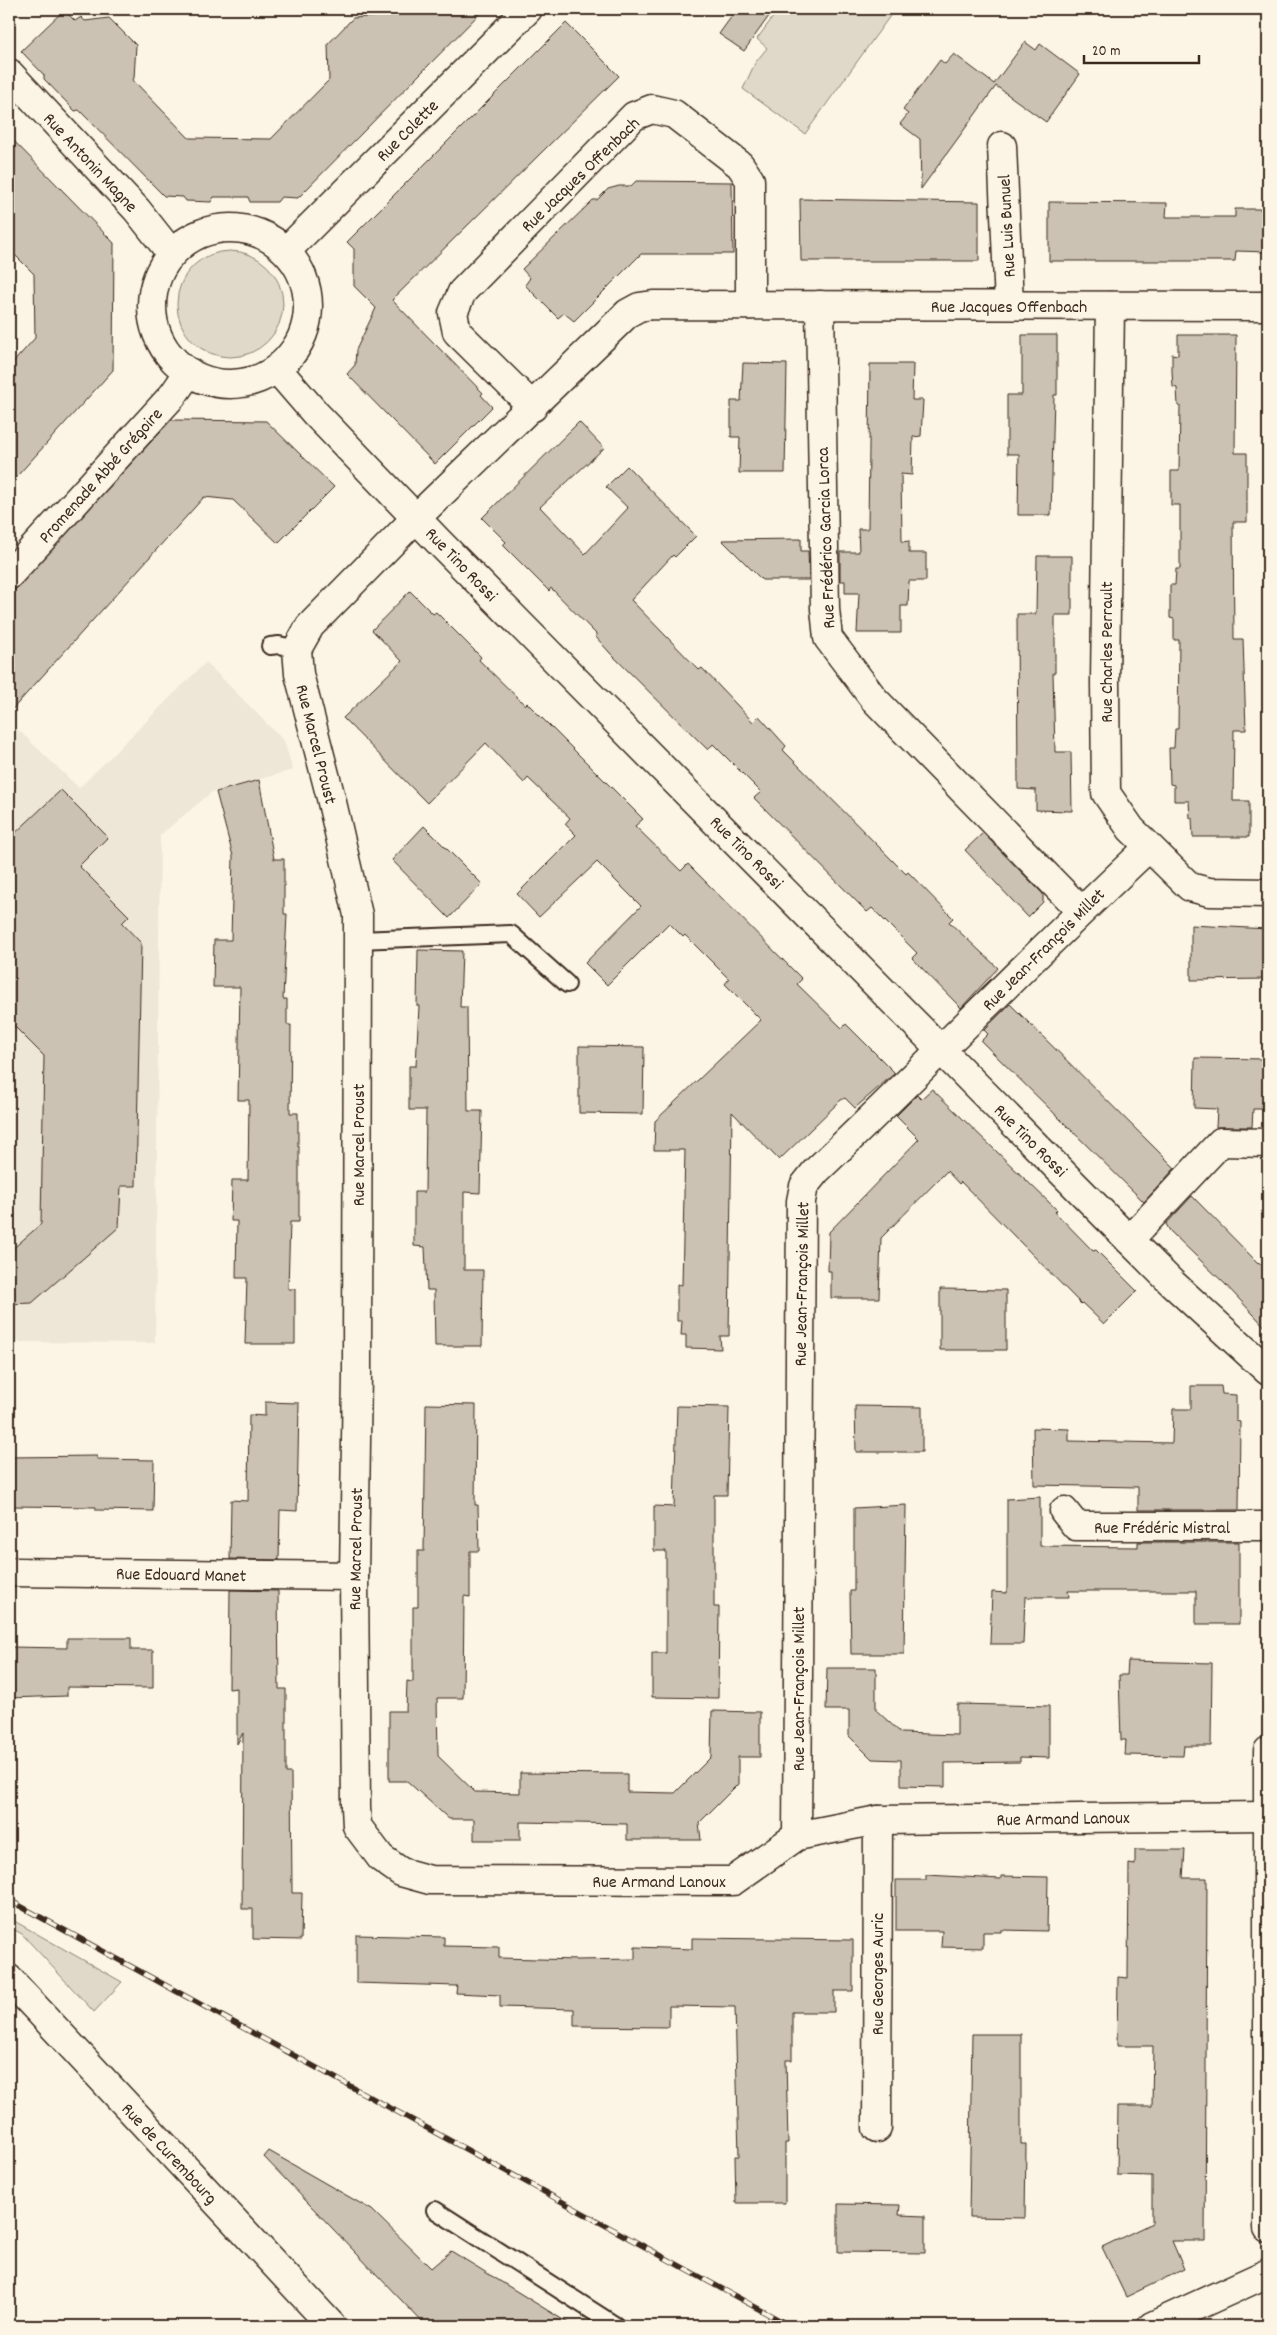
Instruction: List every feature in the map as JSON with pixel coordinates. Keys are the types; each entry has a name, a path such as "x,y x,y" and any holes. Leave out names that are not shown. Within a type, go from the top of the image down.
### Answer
{"street":[{"name":"Rue Colette","path":"286,250 528,9"},
{"name":"Rue Antonin Magne","path":"9,73 137,210 171,253"},
{"name":"Rue Jacques Offenbach","path":"533,407 456,332 453,312 462,292 634,116 652,109 674,114 733,158 750,180 750,305"},
{"name":"Rue Luis Bunuel","path":"1002,146 1010,305"},
{"path":"241,227 266,235 286,250 300,270 308,292 308,317 303,338 291,356 277,369 256,380 233,385 210,382 188,372 171,358 158,339 152,316 152,294 158,272 171,253 191,237 215,228 241,227"},
{"name":"Rue Jacques Offenbach","path":"416,518 533,407 628,313 639,307 750,305 1268,306"},
{"name":"Rue Frédérico Garcia Lorca","path":"820,305 825,609 828,638 874,700 1081,911"},
{"name":"Rue Charles Perrault","path":"1110,306 1105,681 1106,793 1131,828 1190,887 1209,892 1268,893"},
{"name":"Rue Tino Rossi","path":"277,369 315,413 416,518 1129,1240 1268,1371"},
{"name":"Promenade Abbé Grégoire","path":"9,575 172,395 188,372"},
{"name":"Rue Marcel Proust","path":"357,1826 354,1576 357,1363 358,915 331,798 299,674 283,648 310,626 416,518"},
{"name":"Rue Jean-François Millet","path":"797,1836 801,1210 804,1186 816,1171 942,1050 1081,911 1149,847"},
{"path":"1129,1240 1221,1142 1268,1143"},
{"name":"Rue Frédéric Mistral","path":"1064,1511 1076,1526 1268,1526"},
{"name":"Rue Edouard Manet","path":"9,1572 354,1576"},
{"path":"1268,1751 1268,2228"},
{"name":"Rue Armand Lanoux","path":"357,1826 381,1858 401,1872 430,1880 733,1881 797,1836 878,1820 1267,1816"},
{"name":"Rue Georges Auric","path":"877,2128 878,1820"},
{"name":"Rue de Curembourg","path":"9,1979 332,2326"},
{"path":"1152,2326 1268,2273"}],"lane":[{"path":"358,940 512,934 567,984"},
{"path":"435,2210 616,2326"}],"shaded area":[{"path":"771,9 895,9 805,134 743,89 755,63 767,48 757,39 776,13"},
{"path":"230,251 250,255 267,267 279,284 283,304 279,324 267,341 250,353 230,357 210,353 193,341 181,324 177,304 181,284 193,267 210,255"},
{"path":"206,662 284,741 293,770 212,792 160,835 155,1343 9,1342 9,721 79,788"},
{"path":"9,1918 122,1982 94,2012 22,1934 9,1927"}],"building":[{"path":"390,9 484,9 298,198 281,197 277,202 250,202 248,197 214,197 211,202 186,201 183,197 164,196 79,110 75,111 44,79 44,75 21,51 64,10 75,21 81,17 85,21 109,18 136,45 133,80 189,138 271,139 329,80 328,44 353,18 383,16"},
{"path":"737,9 774,9 744,51 719,34"},
{"path":"566,23 619,76 392,300 483,393 481,395 492,407 435,464 347,374 355,365 356,350 376,308 354,286 354,249 347,242"},
{"path":"1025,42 1036,50 1040,44 1080,74 1046,122 996,86 921,189 920,139 900,124 908,114 903,110 940,60 945,64 954,54 994,84"},
{"path":"9,136 114,243 113,370 9,485 9,367 35,338 34,274 9,249"},
{"path":"636,181 732,182 733,254 641,254 574,321 564,313 558,318 525,285 530,278 522,269 593,200 597,200 608,189 619,186 631,186"},
{"path":"800,199 979,202 979,261 801,261"},
{"path":"1049,202 1167,203 1166,217 1235,217 1235,209 1268,209 1268,252 1236,251 1235,261 1049,261"},
{"path":"1022,335 1057,335 1057,395 1054,395 1051,515 1018,515 1019,454 1007,454 1007,395 1022,395"},
{"path":"1178,335 1236,335 1235,453 1247,453 1247,522 1233,522 1234,639 1243,639 1246,730 1234,730 1233,801 1249,801 1249,837 1193,837 1189,801 1174,801 1174,785 1170,784 1169,748 1174,748 1175,729 1178,729 1179,640 1174,640 1174,619 1170,618 1170,585 1175,585 1176,569 1180,569 1180,505 1171,505 1171,471 1179,471 1180,406 1178,406 1177,388 1173,387 1172,371 1172,354 1178,355"},
{"path":"743,363 787,364 785,473 739,473 740,437 731,437 731,401 741,401"},
{"path":"870,364 913,364 912,400 923,400 921,436 913,437 912,475 901,474 902,542 909,541 909,553 926,553 926,581 909,581 908,606 901,606 901,633 857,633 859,593 845,593 845,581 840,581 840,552 859,552 858,529 868,529"},
{"path":"171,420 266,421 334,487 278,543 233,500 204,497 9,713 9,596"},
{"path":"579,422 604,448 540,507 585,554 628,508 606,487 627,466 696,536 675,557 673,555 631,600 699,670 702,668 753,722 759,716 786,746 783,750 906,874 908,872 953,918 949,922 998,968 961,1008 912,958 917,953 872,908 867,912 754,798 761,792 713,744 708,750 610,653 595,636 597,635 551,588 549,591 503,545 506,542 482,518"},
{"path":"801,539 801,551 808,551 809,580 762,580 722,540"},
{"path":"1037,556 1072,556 1072,615 1055,615 1055,673 1053,673 1055,752 1071,752 1072,811 1036,810 1036,790 1018,789 1017,614 1036,614"},
{"path":"410,591 433,614 436,612 481,657 479,660 525,705 527,703 643,819 635,826 681,871 688,864 802,979 797,984 842,1028 846,1024 895,1073 855,1108 845,1098 841,1100 779,1160 732,1112 729,1336 720,1336 721,1349 686,1348 686,1335 681,1335 682,1321 677,1321 677,1284 682,1285 685,1150 654,1150 655,1121 761,1020 725,984 729,979 685,935 683,937 669,923 607,985 585,963 641,906 597,862 539,917 517,894 576,835 565,824 570,818 528,778 524,783 486,743 427,803 343,718 402,661 372,630"},
{"path":"259,780 274,859 284,859 284,914 287,914 283,999 287,999 287,1025 291,1025 290,1113 298,1113 299,1146 299,1222 290,1222 288,1289 295,1289 295,1344 245,1344 247,1278 236,1278 237,1221 231,1221 232,1180 248,1180 249,1100 238,1100 240,987 213,987 214,940 231,940 233,856 216,792"},
{"path":"61,790 108,837 79,866 129,916 122,923 141,943 136,1186 121,1186 119,1227 32,1303 9,1304 9,1252 41,1224 44,1056 9,1021 9,839"},
{"path":"424,826 482,884 449,918 392,860"},
{"path":"983,833 1043,894 1043,902 1028,917 965,850"},
{"path":"1191,925 1268,929 1268,979 1191,980"},
{"path":"418,950 462,951 460,1007 467,1007 468,1111 482,1111 480,1193 464,1192 464,1270 483,1270 482,1346 435,1346 434,1290 427,1290 425,1247 414,1246 414,1192 425,1192 426,1110 409,1110 409,1066 416,1066 419,1006 417,1006"},
{"path":"1010,1004 1175,1168 1144,1202 981,1041 988,1034 984,1030"},
{"path":"579,1046 644,1047 643,1114 579,1113"},
{"path":"1195,1058 1268,1059 1268,1109 1253,1109 1252,1127 1216,1127 1217,1109 1194,1108"},
{"path":"932,1089 1057,1210 1055,1212 1093,1251 1096,1250 1137,1291 1104,1324 1081,1304 961,1182 959,1184 947,1171 881,1238 879,1298 831,1298 831,1271 828,1271 829,1232 919,1139 896,1116 917,1095 921,1099"},
{"path":"1192,1196 1259,1264 1268,1264 1268,1330 1225,1284 1170,1231 1166,1224"},
{"path":"940,1289 1006,1290 1006,1350 940,1350"},
{"path":"1191,1386 1221,1386 1222,1394 1236,1395 1236,1421 1240,1422 1239,1510 1138,1510 1138,1487 1034,1485 1033,1428 1069,1429 1069,1441 1172,1443 1173,1409 1191,1409"},
{"path":"265,1402 299,1403 297,1511 280,1510 279,1560 230,1559 231,1500 248,1501 249,1415 265,1416"},
{"path":"426,1404 476,1405 475,1505 478,1505 479,1551 470,1551 470,1597 464,1596 463,1698 437,1698 438,1756 475,1792 520,1793 520,1773 627,1774 627,1792 675,1793 711,1757 712,1711 760,1712 760,1757 738,1757 738,1784 699,1823 701,1840 627,1840 627,1824 520,1822 520,1840 474,1840 474,1819 449,1819 407,1781 389,1781 389,1711 406,1711 407,1681 413,1682 413,1607 418,1607 418,1551 424,1551"},
{"path":"677,1406 729,1407 727,1495 714,1495 714,1607 719,1607 718,1698 652,1697 652,1653 666,1653 666,1551 654,1551 654,1506 674,1507"},
{"path":"855,1406 922,1407 922,1452 856,1452"},
{"path":"97,1456 97,1459 154,1460 153,1511 96,1510 96,1507 9,1506 9,1457"},
{"path":"1040,1497 1040,1546 1138,1547 1138,1542 1239,1542 1239,1624 1196,1624 1196,1591 1068,1591 1069,1597 1025,1597 1023,1644 990,1644 992,1592 1007,1593 1007,1499"},
{"path":"906,1505 904,1654 851,1654 850,1591 854,1591 854,1508"},
{"path":"230,1590 278,1591 279,1689 286,1689 286,1773 291,1773 292,1893 302,1893 301,1940 253,1939 253,1909 242,1909 243,1733 237,1744 237,1688 229,1689"},
{"path":"67,1638 131,1638 131,1650 153,1650 153,1688 67,1687 67,1696 9,1698 9,1647 67,1648"},
{"path":"1128,1661 1212,1663 1211,1746 1184,1746 1183,1756 1125,1755 1126,1740 1121,1740 1119,1675 1127,1675"},
{"path":"827,1668 876,1668 876,1710 901,1733 957,1735 957,1704 1049,1706 1049,1758 1020,1757 1020,1762 945,1763 945,1787 901,1786 901,1760 872,1759 849,1736 849,1710 826,1710"},
{"path":"1135,1850 1185,1850 1183,1878 1207,1878 1205,2241 1172,2241 1184,2269 1126,2297 1102,2247 1152,2223 1152,2176 1117,2175 1118,2106 1152,2106 1153,2046 1117,2046 1118,1977 1128,1978 1129,1864 1135,1865"},
{"path":"926,1875 1001,1879 1001,1876 1048,1877 1047,1931 1001,1930 1001,1932 983,1932 983,1948 941,1947 942,1931 896,1931 896,1880 926,1880"},
{"path":"356,1935 444,1937 444,1946 499,1947 499,1958 577,1960 635,1959 635,1947 692,1949 692,1938 853,1940 853,1991 834,1991 834,2012 792,2012 792,2060 786,2060 788,2143 785,2143 785,2203 736,2203 735,2156 739,2156 735,2007 669,2006 669,2027 574,2026 574,2009 500,2007 500,1995 456,1993 457,1986 356,1983"},
{"path":"972,2034 1021,2034 1021,2144 1026,2144 1025,2218 969,2217"},
{"path":"269,2151 372,2210 431,2268 451,2251 573,2326 426,2326 264,2157"},
{"path":"838,2204 900,2205 899,2215 925,2216 925,2253 838,2252"}],"railway":[{"path":"9,1900 790,2326"}]}
